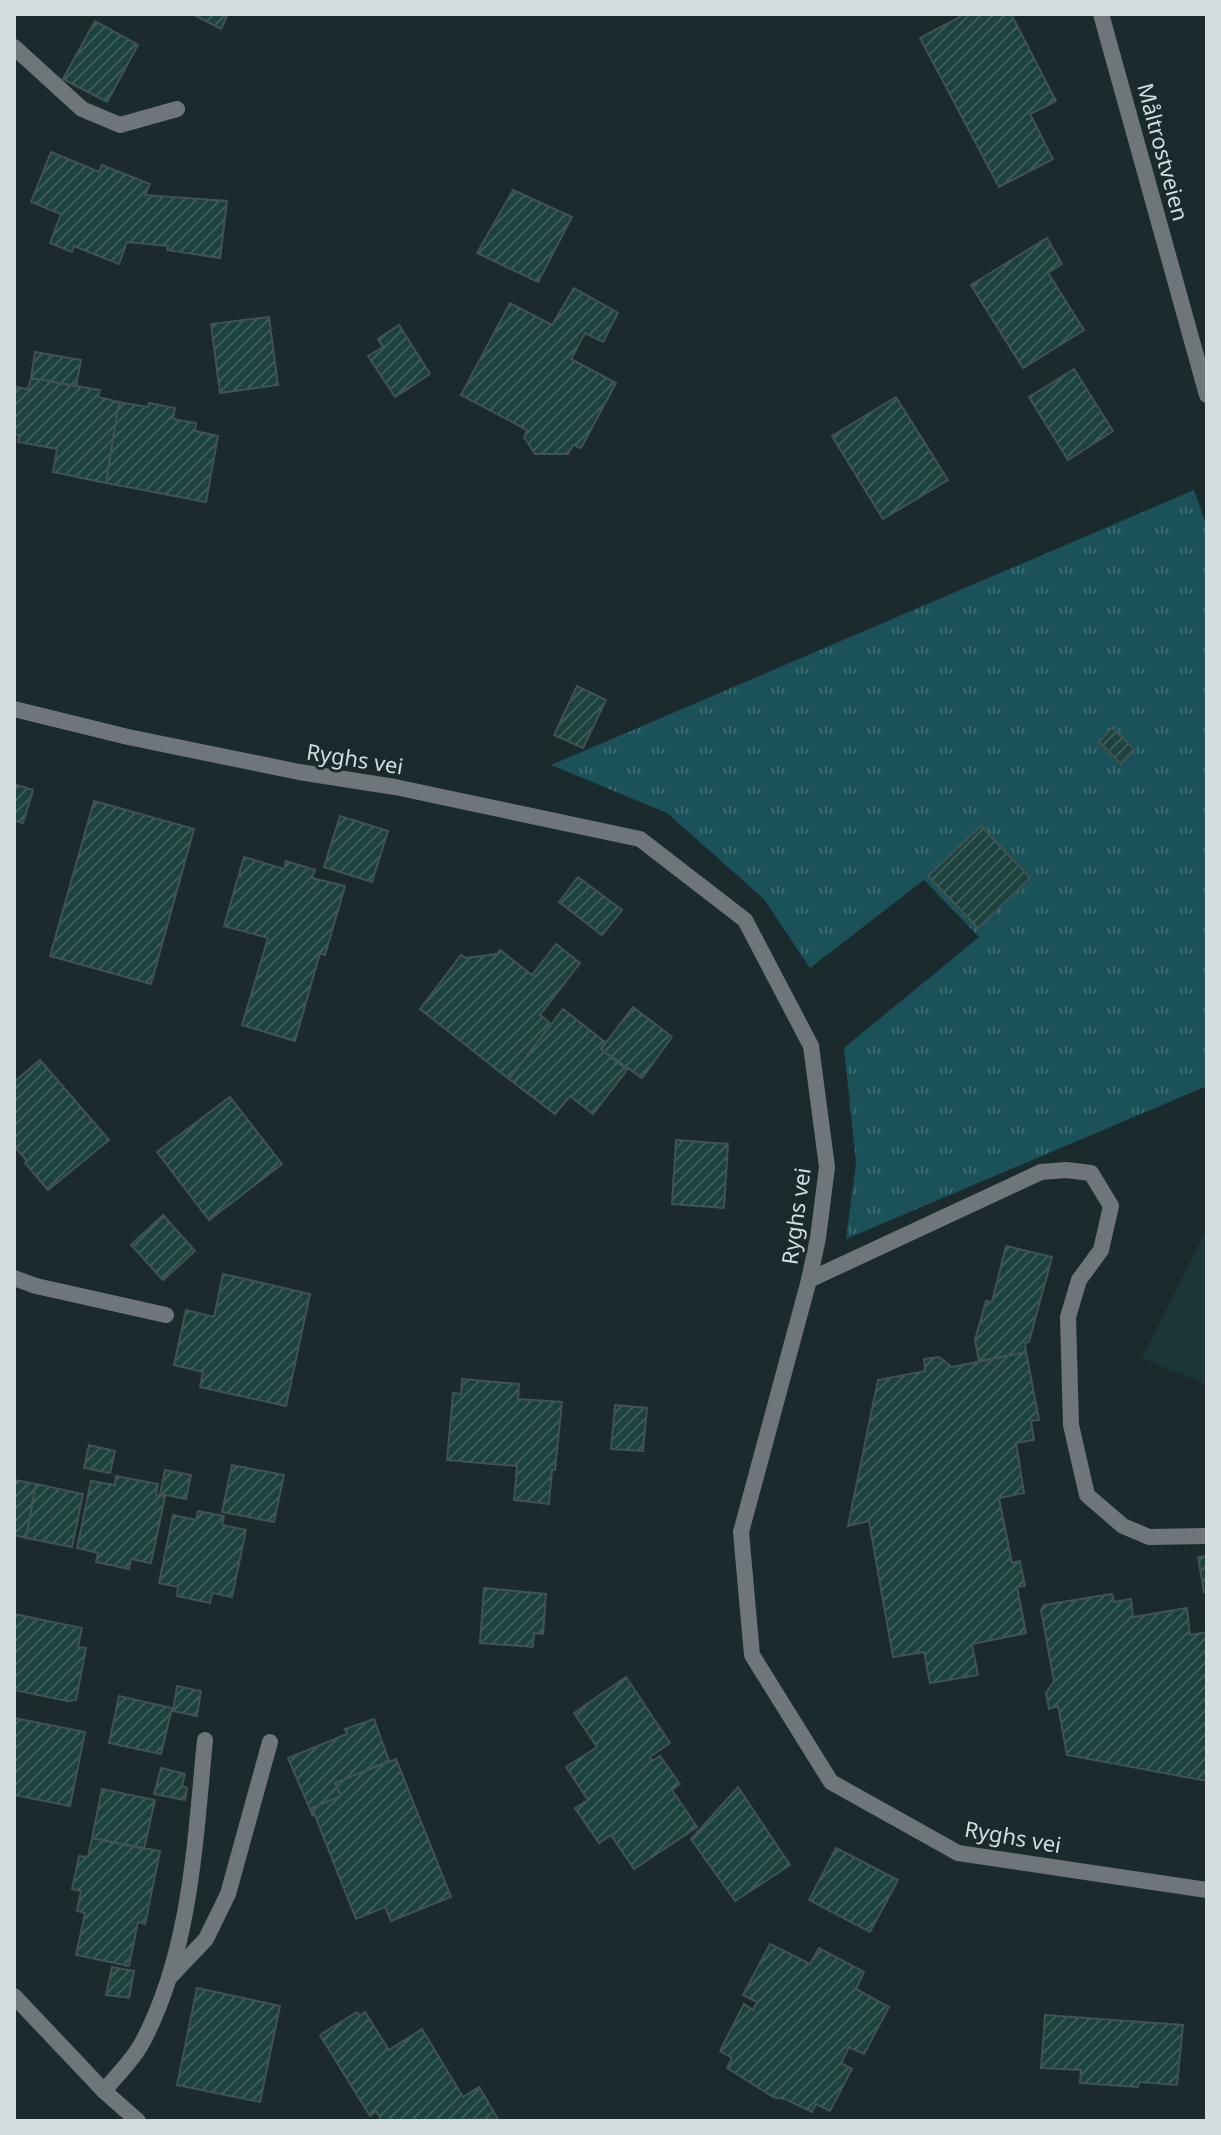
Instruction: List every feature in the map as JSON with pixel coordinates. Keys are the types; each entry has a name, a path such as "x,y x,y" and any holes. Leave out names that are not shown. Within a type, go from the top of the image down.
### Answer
{"street":[{"name":"Måltrostveien","path":"1101,14 1207,395"},
{"path":"14,47 82,109 120,125 177,109"},
{"name":"Ryghs vei","path":"14,709 252,763 395,787 640,839 745,920 811,1046 827,1167 809,1280 741,1532 752,1655 831,1782 958,1853 1207,1890"},
{"path":"809,1280 1041,1172 1066,1170 1091,1173 1111,1206 1101,1250 1079,1280 1068,1317 1071,1425 1087,1495 1123,1526 1149,1537 1207,1536"},
{"path":"14,1278 36,1286 166,1315"},
{"path":"104,2091 140,2046 168,1979 192,1873 205,1740"},
{"path":"168,1979 206,1939 228,1894 270,1742"},
{"path":"14,1996 104,2091 138,2121"}],"shaded area":[{"path":"1207,1228 1207,1385 1142,1358"}],"green space":[{"path":"1194,490 1207,527 1207,1086 846,1239 856,1163 844,1048 979,937 924,880 810,968 764,899 667,813 551,765"}],"building":[{"path":"192,14 228,14 221,29"},
{"path":"959,14 1011,14 1056,101 1030,114 1053,159 999,187 920,38 960,17"},
{"path":"95,21 138,45 107,102 63,79"},
{"path":"51,152 99,172 102,165 150,184 145,195 227,201 220,258 167,250 168,246 127,242 119,264 74,246 72,252 50,243 61,214 31,202"},
{"path":"513,190 572,217 538,282 477,253"},
{"path":"1047,238 1062,264 1048,273 1084,330 1023,368 971,285"},
{"path":"574,288 618,313 603,342 585,333 571,359 616,383 581,448 573,445 568,454 535,454 524,437 527,430 461,395 510,303 552,325"},
{"path":"269,317 278,385 220,393 211,324"},
{"path":"399,325 430,374 395,397 368,356 383,347 378,339"},
{"path":"35,352 81,360 76,386 31,378"},
{"path":"1074,369 1113,431 1068,460 1029,397"},
{"path":"31,378 100,390 98,397 119,402 106,483 53,472 57,449 18,442 19,435 14,434 14,387 28,389"},
{"path":"896,397 948,480 883,519 832,436"},
{"path":"119,402 175,408 173,419 196,423 195,431 218,436 206,502 106,483"},
{"path":"577,686 606,700 583,748 554,735"},
{"path":"1112,728 1134,749 1121,764 1099,742"},
{"path":"14,784 33,790 23,823 14,821"},
{"path":"94,801 194,829 151,984 50,956"},
{"path":"340,816 388,831 372,882 324,867"},
{"path":"981,826 1030,878 978,928 928,876"},
{"path":"244,857 284,869 286,861 315,870 312,878 345,886 325,955 320,953 295,1041 242,1025 268,938 224,926"},
{"path":"578,877 622,910 602,935 559,902"},
{"path":"556,944 580,963 540,1015 551,1024 509,1079 420,1009 461,955 466,958 497,954 500,950 532,975"},
{"path":"633,1007 672,1037 642,1078 601,1049"},
{"path":"563,1009 605,1042 601,1049 627,1070 593,1114 570,1096 555,1114 509,1079"},
{"path":"40,1060 109,1140 48,1190 14,1146 14,1082"},
{"path":"230,1097 282,1164 209,1220 157,1152"},
{"path":"676,1140 728,1144 724,1208 672,1204"},
{"path":"163,1215 195,1251 163,1280 131,1245"},
{"path":"1006,1246 1052,1257 1029,1342 1025,1343 1026,1352 979,1361 975,1340 986,1301 992,1302"},
{"path":"223,1274 310,1294 286,1406 200,1387 203,1372 174,1365 186,1310 214,1317"},
{"path":"1026,1352 1039,1420 1031,1421 1034,1440 1016,1443 1024,1493 999,1498 1012,1563 1020,1561 1025,1586 1017,1587 1026,1633 972,1644 978,1675 930,1683 924,1652 893,1657 869,1521 848,1526 878,1380 925,1371 924,1359 939,1357 952,1367"},
{"path":"462,1379 519,1384 518,1399 562,1402 549,1504 514,1500 517,1466 447,1460 453,1393 461,1394"},
{"path":"615,1405 647,1408 643,1451 611,1449"},
{"path":"89,1445 115,1451 110,1473 84,1468"},
{"path":"232,1465 284,1475 274,1522 222,1512"},
{"path":"165,1470 191,1475 186,1499 160,1494"},
{"path":"116,1476 158,1484 156,1495 165,1497 151,1563 131,1559 129,1569 96,1562 98,1553 77,1548 91,1481 115,1485"},
{"path":"14,1480 36,1484 26,1538 14,1535"},
{"path":"36,1484 83,1494 72,1547 26,1538"},
{"path":"198,1511 224,1516 222,1525 246,1530 232,1597 212,1593 210,1603 177,1596 178,1587 159,1583 173,1515 196,1520"},
{"path":"1207,1556 1207,1592 1204,1592 1198,1557"},
{"path":"484,1588 546,1594 543,1634 534,1633 533,1647 480,1643"},
{"path":"1112,1594 1114,1602 1131,1599 1133,1617 1187,1608 1190,1635 1207,1632 1207,1781 1067,1755 1058,1706 1049,1709 1046,1693 1054,1681 1041,1610 1044,1605"},
{"path":"14,1614 82,1628 78,1647 86,1648 76,1700 67,1701 14,1690"},
{"path":"626,1677 670,1743 650,1757 652,1761 660,1756 680,1784 672,1790 697,1827 634,1869 611,1835 599,1843 575,1808 588,1800 566,1767 597,1747 574,1713"},
{"path":"177,1686 201,1691 197,1716 173,1711"},
{"path":"119,1696 172,1708 161,1754 109,1743"},
{"path":"14,1718 85,1732 70,1806 14,1795"},
{"path":"374,1719 389,1761 335,1783 341,1796 312,1808 313,1816 288,1758 347,1734 345,1729"},
{"path":"396,1759 451,1897 391,1921 385,1907 356,1919 312,1808 341,1796 335,1783"},
{"path":"161,1768 185,1774 182,1786 187,1788 185,1800 154,1794"},
{"path":"738,1787 790,1865 735,1901 691,1839"},
{"path":"102,1789 155,1800 144,1849 92,1838"},
{"path":"92,1838 160,1851 145,1924 138,1922 129,1966 76,1955 85,1913 77,1911 81,1891 72,1889 79,1856 88,1857"},
{"path":"836,1848 898,1880 870,1932 809,1900"},
{"path":"770,1944 810,1964 819,1948 864,1972 856,1989 889,2007 864,2054 849,2047 841,2063 852,2069 830,2111 816,2104 812,2112 785,2099 773,2097 727,2068 732,2058 720,2051 744,2004 753,2010 757,2002 743,1995"},
{"path":"112,1967 134,1971 129,1998 106,1995"},
{"path":"197,1988 280,2006 260,2102 177,2085"},
{"path":"357,2012 360,2016 365,2012 389,2050 422,2029 463,2097 479,2087 498,2119 382,2121 376,2111 370,2116 320,2035"},
{"path":"1045,2015 1183,2025 1177,2085 1139,2082 1138,2087 1080,2083 1081,2070 1041,2068"}]}
